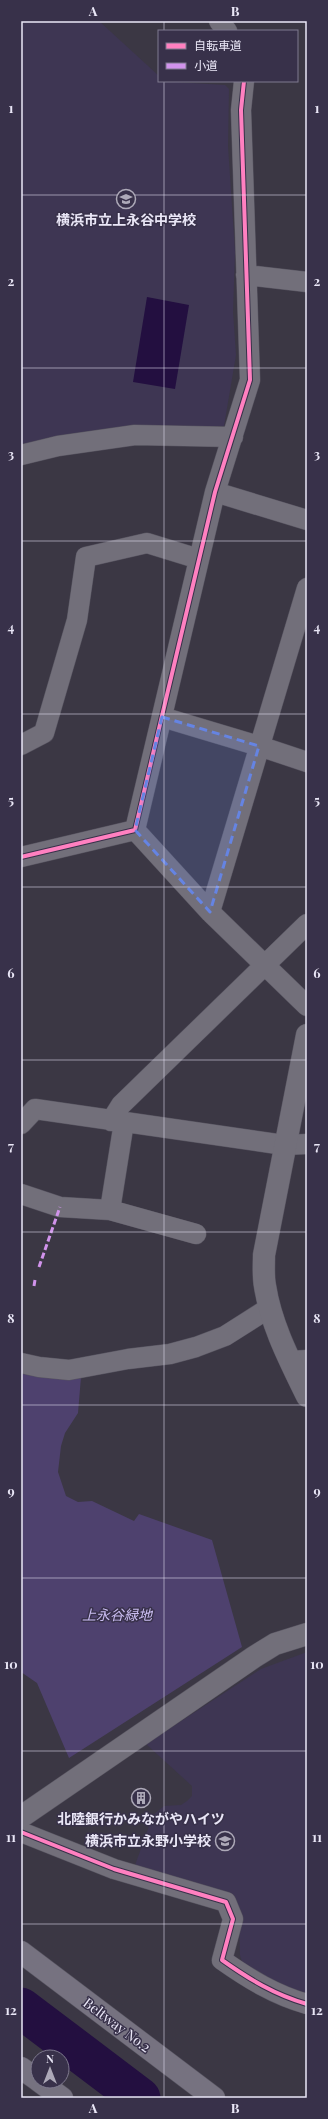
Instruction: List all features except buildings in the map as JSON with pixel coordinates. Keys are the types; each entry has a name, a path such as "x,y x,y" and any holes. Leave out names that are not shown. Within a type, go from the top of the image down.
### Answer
{"main road":[{"name":"Beltway No.2","path":"21,1952 214,2098"},
{"path":"21,2068 30,2075"}],"street":[{"path":"219,21 226,30"},
{"path":"135,830 215,492 250,380 242,110 244,82"},
{"path":"246,275 307,282"},
{"path":"21,455 58,446 135,436 233,437"},
{"path":"215,492 307,520"},
{"path":"21,745 44,733 77,620 86,557 147,543 200,559"},
{"path":"210,912 307,588"},
{"path":"162,717 307,762"},
{"path":"21,857 135,830"},
{"path":"135,830 210,912 307,1006"},
{"path":"110,1210 117,1121 121,1105 266,966 307,924"},
{"path":"307,1035 284,1145 264,1255 264,1285 269,1308 299,1360 307,1396"},
{"path":"21,1124 34,1109 284,1145 307,1144"},
{"path":"21,1194 60,1207 110,1210 196,1234"},
{"path":"21,1363 39,1367 68,1370 128,1359 170,1354 196,1347 225,1336 269,1308"},
{"path":"21,1817 274,1644 307,1634"},
{"path":"21,1832 114,1869 226,1902 233,1919 222,1960 249,1980 289,1999 307,2004"}],"highlighted area":[{"path":"162,717 259,746 210,912 135,830"}],"shaded area":[{"name":"横浜市立上永谷中学校","path":"21,21 99,21 158,75 158,82 225,85 229,89 228,146 235,252 233,312 236,355 224,426 119,427 31,442 21,446"},
{"path":"147,297 189,305 175,389 133,382"},
{"name":"横浜市立永野小学校","path":"307,1652 307,1996 243,1966 240,1955 239,1915 134,1868 153,1815 164,1806 181,1805 192,1796 192,1786 146,1744 261,1669"}],"green space":[{"name":"上永谷緑地","path":"21,1369 81,1377 78,1413 65,1433 61,1446 58,1472 66,1496 78,1502 92,1501 134,1521 139,1514 212,1540 242,1647 69,1758 37,1683 21,1672"}],"waterway":[{"path":"21,2008 140,2098"}],"marked path":[{"path":"39,1267 60,1207"},
{"path":"34,1286 35,1280"}],"cycle path":[{"path":"21,857 135,830 215,492 250,380 241,110 244,82"},
{"path":"21,1832 114,1869 226,1902 233,1919 222,1960 263,1986 284,1996 307,2004"}],"place":[{"name":"横浜市立上永谷中学校","path":"126,199"},
{"name":"北陸銀行かみながやハイツ","path":"141,1798"},
{"name":"横浜市立永野小学校","path":"225,1841"}]}
